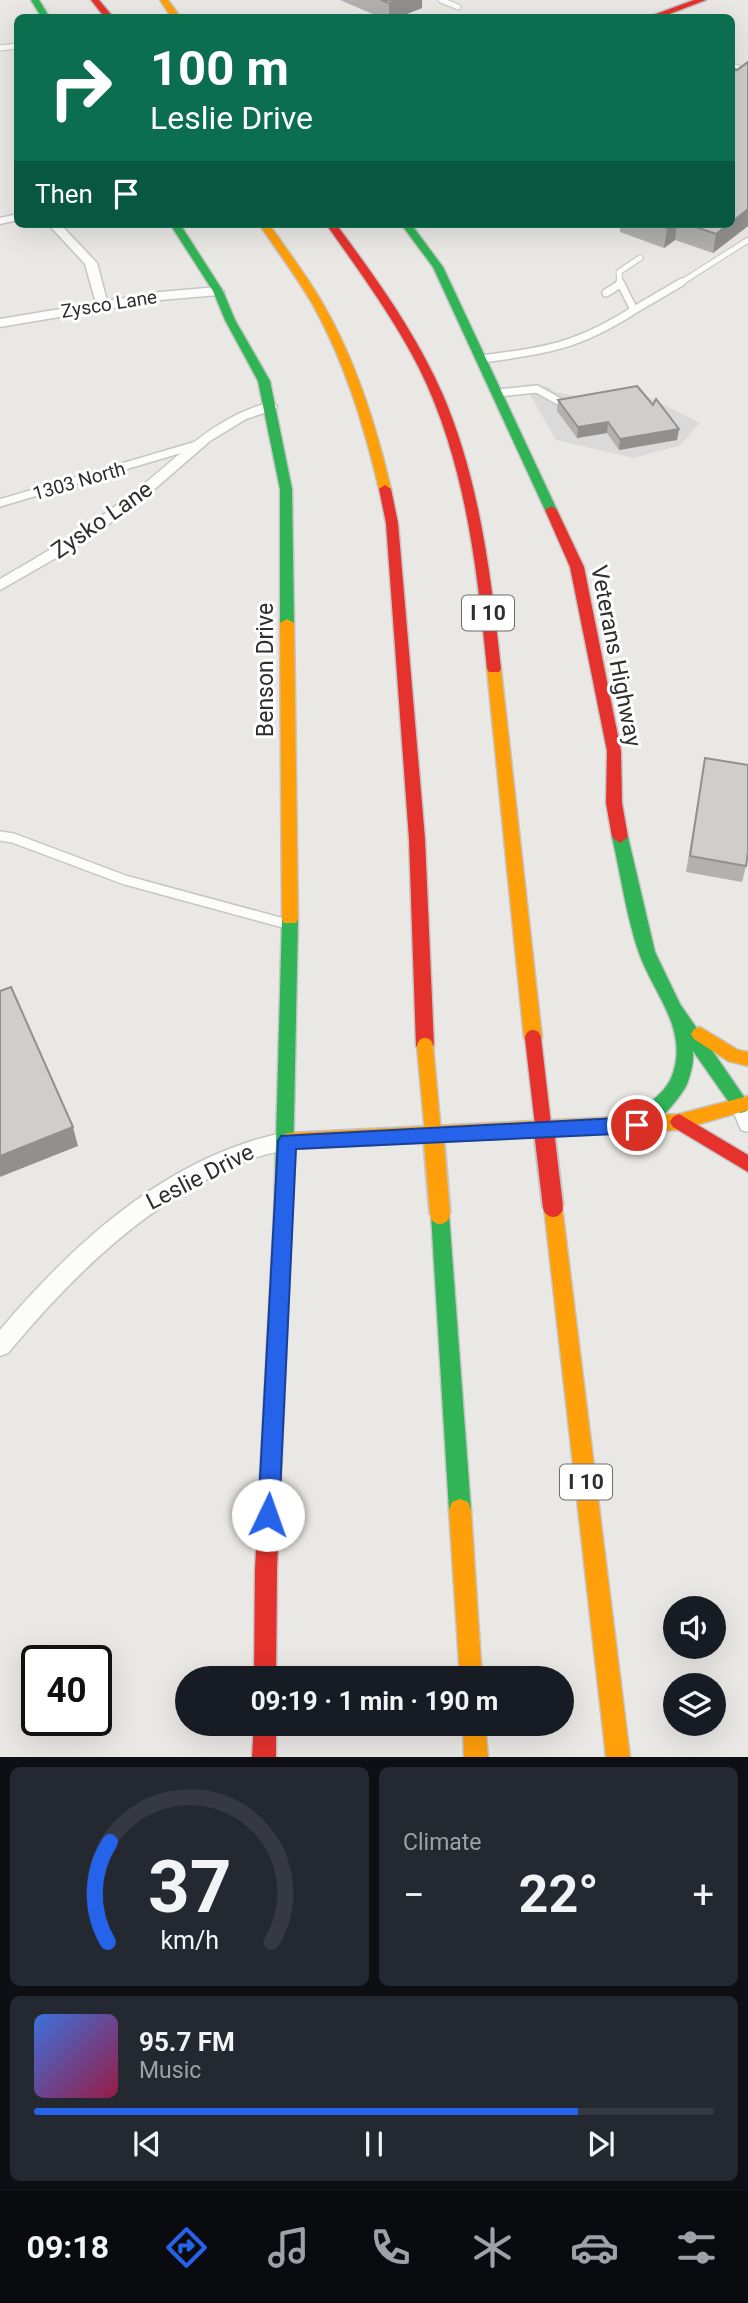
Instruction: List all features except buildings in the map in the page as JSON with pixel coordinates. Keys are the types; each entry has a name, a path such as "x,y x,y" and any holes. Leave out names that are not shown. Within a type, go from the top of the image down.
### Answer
{"main road":[{"path":"95,0 107,14"},
{"path":"661,14 702,0"},
{"name":"Benson Drive","path":"179,228 218,291 230,320 264,381 286,489 289,925 287,1141 266,1569 265,1666"},
{"path":"267,228 319,305 356,382 387,494 392,523 417,839 425,1046 440,1214 470,1666"},
{"name":"I 10","path":"334,228 389,303 446,417 467,480 480,545 533,1038 618,1757"},
{"name":"Veterans Highway","path":"409,228 438,267 577,567 614,751 614,803 638,922 647,952 673,1008 746,1111"},
{"path":"680,1018 726,1051 748,1059"},
{"path":"637,1125 670,1100 684,1075 688,1045 680,1018"},
{"name":"Leslie Drive","path":"287,1141 637,1125 679,1122 746,1111"},
{"path":"679,1122 748,1164"},
{"path":"264,1757 265,1736"},
{"path":"475,1736 476,1757"}],"street":[{"path":"58,228 91,263 102,305"},
{"name":"Zysco Lane","path":"0,323 102,305 218,291"},
{"name":"Zysko Lane","path":"0,585 79,539 137,498 197,445 241,416 271,406"},
{"name":"Leslie Drive","path":"0,1346 72,1263 127,1216 157,1195 254,1147 287,1141"}],"lane":[{"path":"441,0 458,7"},
{"path":"738,74 746,70"},
{"path":"481,359 550,350 600,332 680,282 719,262 748,240"},
{"path":"634,310 620,284 620,272 640,258"},
{"path":"606,293 620,284"},
{"path":"498,393 537,389 560,401"},
{"name":"1303 North","path":"0,503 197,445"},
{"path":"0,836 13,838 125,880 289,925"}],"shaded area":[{"path":"524,384 546,386 555,392 588,398 632,389 700,423 679,446 633,458 556,440"}],"traffic: fast":[{"path":"35,0 44,14"},
{"path":"178,228 218,291 230,320 264,381 286,489 287,623"},
{"path":"409,228 438,267 551,510"},
{"path":"620,837 647,952 673,1008 741,1106"},
{"path":"283,1215 290,919"},
{"path":"637,1125 662,1105 678,1083 685,1058 682,1026"},
{"path":"440,1214 460,1510"}],"traffic: slow":[{"path":"164,0 174,14"},
{"path":"267,228 312,294 340,348 366,417 385,489"},
{"path":"287,623 290,919"},
{"path":"494,669 533,1038"},
{"path":"700,1034 734,1056 748,1059"},
{"path":"425,1046 440,1214"},
{"path":"287,1141 679,1122 748,1103"},
{"path":"553,1207 618,1757"},
{"path":"460,1510 470,1666"},
{"path":"475,1736 476,1757"}],"traffic: jam":[{"path":"95,0 107,14"},
{"path":"661,14 702,0"},
{"path":"334,228 411,342 447,420 473,512 494,669"},
{"path":"385,489 392,523 417,839 425,1046"},
{"path":"551,510 577,567 614,751 614,803 620,837"},
{"path":"533,1038 553,1207"},
{"path":"679,1122 748,1164"},
{"path":"265,1666 266,1569 283,1215"},
{"path":"264,1757 265,1736"}],"route":[{"path":"268,1515 287,1141 637,1125"}]}
